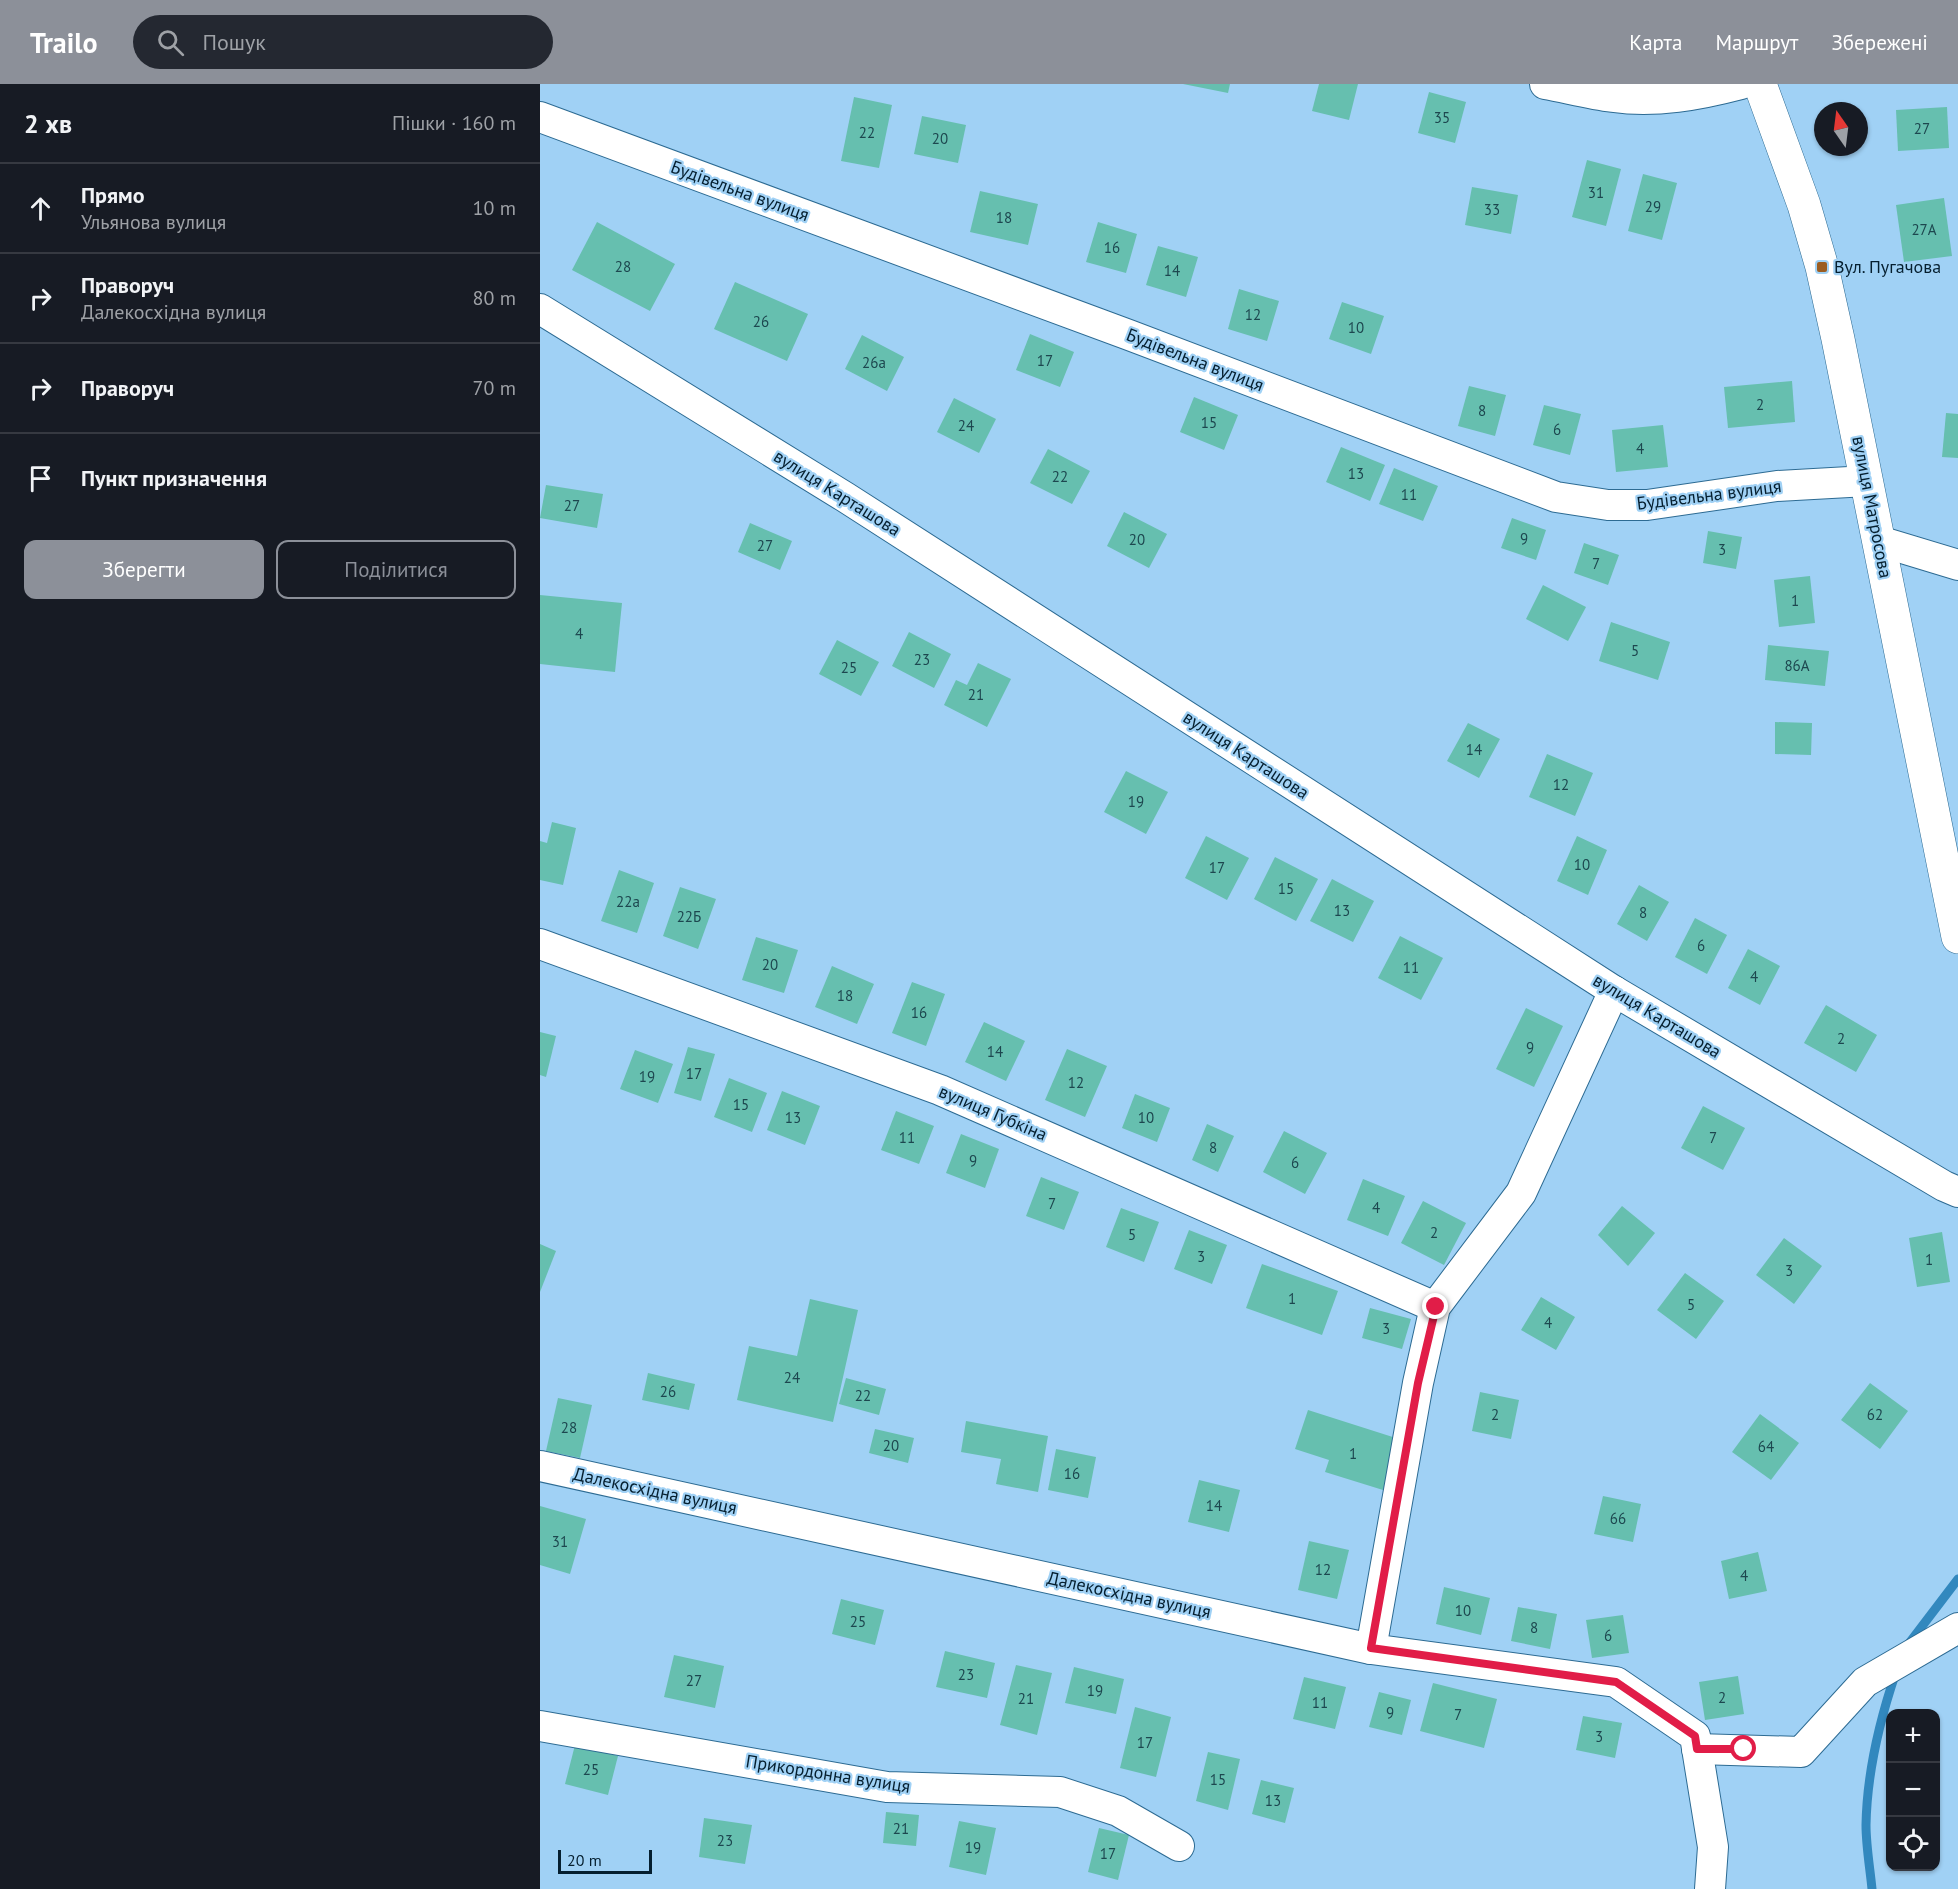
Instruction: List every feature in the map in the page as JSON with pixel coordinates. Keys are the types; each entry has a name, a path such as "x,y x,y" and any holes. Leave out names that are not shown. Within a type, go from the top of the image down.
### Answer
{"street":[{"path":"1545,84 1615,97 1662,99 1703,94 1741,84"},
{"name":"вулиця Матросова","path":"1760,84 1804,205 1822,267 1958,937"},
{"name":"Будівельна вулиця","path":"540,117 1129,335 1556,497 1608,505 1647,505 1778,486 1867,481"},
{"name":"вулиця Карташова","path":"540,309 845,497 1614,991 1944,1186 1958,1192"},
{"path":"1879,541 1958,565"},
{"name":"вулиця Губкіна","path":"540,944 940,1090 1436,1307"},
{"path":"1371,1648 1418,1383 1436,1307 1521,1193 1614,991"},
{"name":"Далекосхідна вулиця","path":"540,1466 1371,1648 1616,1682 1695,1736 1697,1749"},
{"path":"1710,1889 1713,1847 1697,1749 1801,1752 1865,1682 1958,1628"},
{"name":"Прикордонна вулиця","path":"540,1726 887,1787 1060,1792 1118,1811 1179,1846"}],"building":[{"path":"1183,84 1230,84 1228,93"},
{"path":"1319,84 1358,84 1349,120 1312,111"},
{"path":"1429,92 1466,102 1455,143 1418,133"},
{"path":"854,97 892,105 879,168 841,161"},
{"path":"1947,107 1949,148 1898,151 1896,110"},
{"path":"922,116 966,125 958,163 914,154"},
{"path":"1587,160 1621,169 1606,226 1572,217"},
{"path":"1643,174 1677,183 1662,240 1628,231"},
{"path":"1472,187 1518,195 1511,234 1465,225"},
{"path":"980,191 1038,204 1028,245 970,232"},
{"path":"1944,198 1952,256 1904,262 1896,205"},
{"path":"597,222 675,264 650,311 572,270"},
{"path":"1098,222 1137,234 1126,273 1086,262"},
{"path":"1158,246 1198,257 1186,297 1146,285"},
{"path":"735,282 808,314 787,361 714,329"},
{"path":"1239,289 1279,301 1267,341 1228,329"},
{"path":"1342,302 1384,316 1371,354 1329,339"},
{"path":"1030,334 1074,352 1060,387 1016,370"},
{"path":"862,335 904,357 887,391 845,369"},
{"path":"1792,381 1795,422 1728,428 1724,387"},
{"path":"1469,386 1506,395 1495,436 1458,426"},
{"path":"1194,397 1238,415 1224,450 1180,432"},
{"path":"954,398 996,419 979,453 937,432"},
{"path":"1544,405 1581,414 1570,455 1533,445"},
{"path":"1946,413 1958,414 1958,458 1942,457"},
{"path":"1663,425 1668,467 1616,472 1612,430"},
{"path":"1341,447 1385,465 1370,501 1326,482"},
{"path":"1048,449 1090,471 1072,504 1030,483"},
{"path":"1394,468 1438,486 1423,521 1379,504"},
{"path":"546,485 603,494 597,528 540,518"},
{"path":"1124,512 1167,534 1149,568 1107,546"},
{"path":"1512,518 1546,530 1536,560 1501,548"},
{"path":"750,523 792,541 780,570 738,552"},
{"path":"1708,531 1742,537 1736,569 1703,563"},
{"path":"1584,543 1619,555 1608,585 1574,573"},
{"path":"1810,576 1815,623 1779,627 1774,580"},
{"path":"1543,585 1586,607 1568,641 1526,619"},
{"path":"540,595 622,603 615,672 540,664"},
{"path":"1611,622 1670,642 1658,680 1599,661"},
{"path":"909,632 951,654 934,688 892,666"},
{"path":"837,640 879,662 861,696 819,674"},
{"path":"1768,645 1829,651 1825,686 1765,680"},
{"path":"978,663 1011,679 987,727 944,705 956,680 967,685"},
{"path":"1775,722 1812,723 1811,755 1775,754"},
{"path":"1468,723 1500,739 1479,778 1447,761"},
{"path":"1547,754 1593,773 1575,816 1529,797"},
{"path":"1126,771 1168,792 1146,834 1104,812"},
{"path":"552,822 576,828 563,885 540,880 540,841 547,843"},
{"path":"1206,836 1249,858 1227,900 1185,878"},
{"path":"1577,836 1607,850 1588,895 1557,881"},
{"path":"1275,857 1318,879 1296,921 1254,899"},
{"path":"619,870 654,883 637,933 601,921"},
{"path":"1332,879 1374,901 1353,942 1310,921"},
{"path":"1639,885 1669,902 1647,941 1617,924"},
{"path":"680,887 716,899 698,949 663,936"},
{"path":"1695,918 1727,935 1707,974 1675,957"},
{"path":"1400,936 1443,958 1421,1000 1378,978"},
{"path":"756,937 798,950 784,993 742,980"},
{"path":"1748,949 1780,966 1760,1005 1728,988"},
{"path":"832,966 874,984 857,1024 815,1007"},
{"path":"912,982 945,994 926,1046 892,1033"},
{"path":"1826,1005 1877,1035 1856,1072 1804,1043"},
{"path":"1526,1008 1563,1026 1534,1087 1496,1069"},
{"path":"984,1022 1025,1041 1006,1081 965,1062"},
{"path":"540,1032 556,1036 546,1077 540,1075"},
{"path":"688,1047 715,1054 701,1101 674,1093"},
{"path":"1067,1049 1107,1066 1085,1117 1045,1100"},
{"path":"635,1050 673,1064 658,1103 620,1089"},
{"path":"729,1078 767,1093 752,1132 714,1117"},
{"path":"782,1091 820,1106 805,1145 767,1130"},
{"path":"1135,1094 1170,1108 1157,1142 1122,1128"},
{"path":"1703,1106 1745,1128 1723,1170 1681,1148"},
{"path":"896,1111 934,1126 919,1164 881,1150"},
{"path":"1207,1124 1234,1136 1218,1172 1192,1160"},
{"path":"1284,1131 1327,1153 1305,1194 1263,1172"},
{"path":"961,1134 999,1149 985,1188 946,1173"},
{"path":"1041,1177 1079,1192 1064,1230 1026,1216"},
{"path":"1363,1179 1405,1196 1388,1236 1347,1220"},
{"path":"1423,1201 1466,1223 1444,1265 1401,1243"},
{"path":"1622,1206 1655,1233 1628,1266 1598,1235"},
{"path":"1121,1208 1159,1222 1144,1262 1106,1247"},
{"path":"1189,1230 1227,1245 1212,1284 1174,1269"},
{"path":"1942,1232 1950,1282 1917,1287 1909,1238"},
{"path":"1784,1238 1822,1266 1794,1304 1756,1275"},
{"path":"540,1244 556,1251 540,1292"},
{"path":"1262,1264 1338,1291 1322,1335 1246,1308"},
{"path":"1685,1273 1724,1301 1696,1339 1657,1310"},
{"path":"1541,1297 1575,1317 1556,1350 1521,1330"},
{"path":"810,1299 858,1310 833,1422 737,1400 749,1346 797,1356"},
{"path":"1370,1308 1411,1319 1402,1349 1362,1338"},
{"path":"648,1373 695,1384 689,1410 642,1400"},
{"path":"846,1378 886,1389 879,1415 839,1404"},
{"path":"1870,1383 1908,1411 1880,1449 1841,1420"},
{"path":"1480,1392 1519,1400 1511,1439 1472,1431"},
{"path":"558,1398 592,1405 580,1458 546,1451"},
{"path":"1308,1410 1399,1439 1383,1490 1325,1472 1329,1460 1295,1449"},
{"path":"1760,1414 1799,1443 1771,1480 1732,1452"},
{"path":"966,1421 1048,1436 1038,1492 996,1484 1001,1459 961,1452"},
{"path":"875,1429 914,1438 908,1463 869,1453"},
{"path":"1056,1449 1096,1457 1088,1498 1048,1490"},
{"path":"1199,1480 1240,1490 1229,1532 1188,1522"},
{"path":"1603,1496 1641,1504 1633,1542 1594,1534"},
{"path":"540,1506 586,1519 570,1574 540,1565"},
{"path":"1309,1541 1349,1550 1337,1599 1298,1590"},
{"path":"1758,1552 1767,1591 1729,1599 1721,1561"},
{"path":"1444,1587 1490,1598 1481,1635 1436,1624"},
{"path":"841,1599 884,1610 875,1645 832,1634"},
{"path":"1518,1607 1557,1614 1550,1649 1511,1641"},
{"path":"1623,1615 1629,1653 1592,1658 1586,1620"},
{"path":"945,1651 995,1663 987,1698 936,1687"},
{"path":"674,1655 724,1666 715,1708 664,1697"},
{"path":"1016,1665 1052,1673 1037,1735 1000,1725"},
{"path":"1074,1667 1124,1679 1116,1714 1065,1703"},
{"path":"1738,1676 1744,1714 1705,1720 1699,1682"},
{"path":"1304,1677 1346,1687 1335,1729 1293,1719"},
{"path":"1433,1683 1497,1699 1484,1748 1420,1731"},
{"path":"1379,1692 1411,1700 1402,1735 1369,1727"},
{"path":"1135,1707 1171,1717 1156,1777 1120,1768"},
{"path":"1583,1716 1622,1723 1615,1758 1576,1750"},
{"path":"575,1745 618,1756 608,1795 565,1784"},
{"path":"1208,1752 1240,1759 1228,1810 1196,1801"},
{"path":"1261,1780 1294,1788 1285,1823 1252,1814"},
{"path":"886,1812 919,1815 916,1846 883,1843"},
{"path":"704,1818 752,1825 745,1864 699,1857"},
{"path":"959,1821 996,1828 986,1875 949,1867"},
{"path":"1099,1828 1129,1835 1118,1880 1088,1872"}],"waterway":[{"path":"1907,1646 1958,1579"},
{"path":"1872,1889 1866,1833 1871,1766 1879,1728 1896,1672"}],"place":[{"name":"Вул. Пугачова","path":"1822,267"}],"route":[{"path":"1436,1307 1418,1383 1371,1648 1616,1682 1695,1736 1697,1749 1744,1749"}]}
